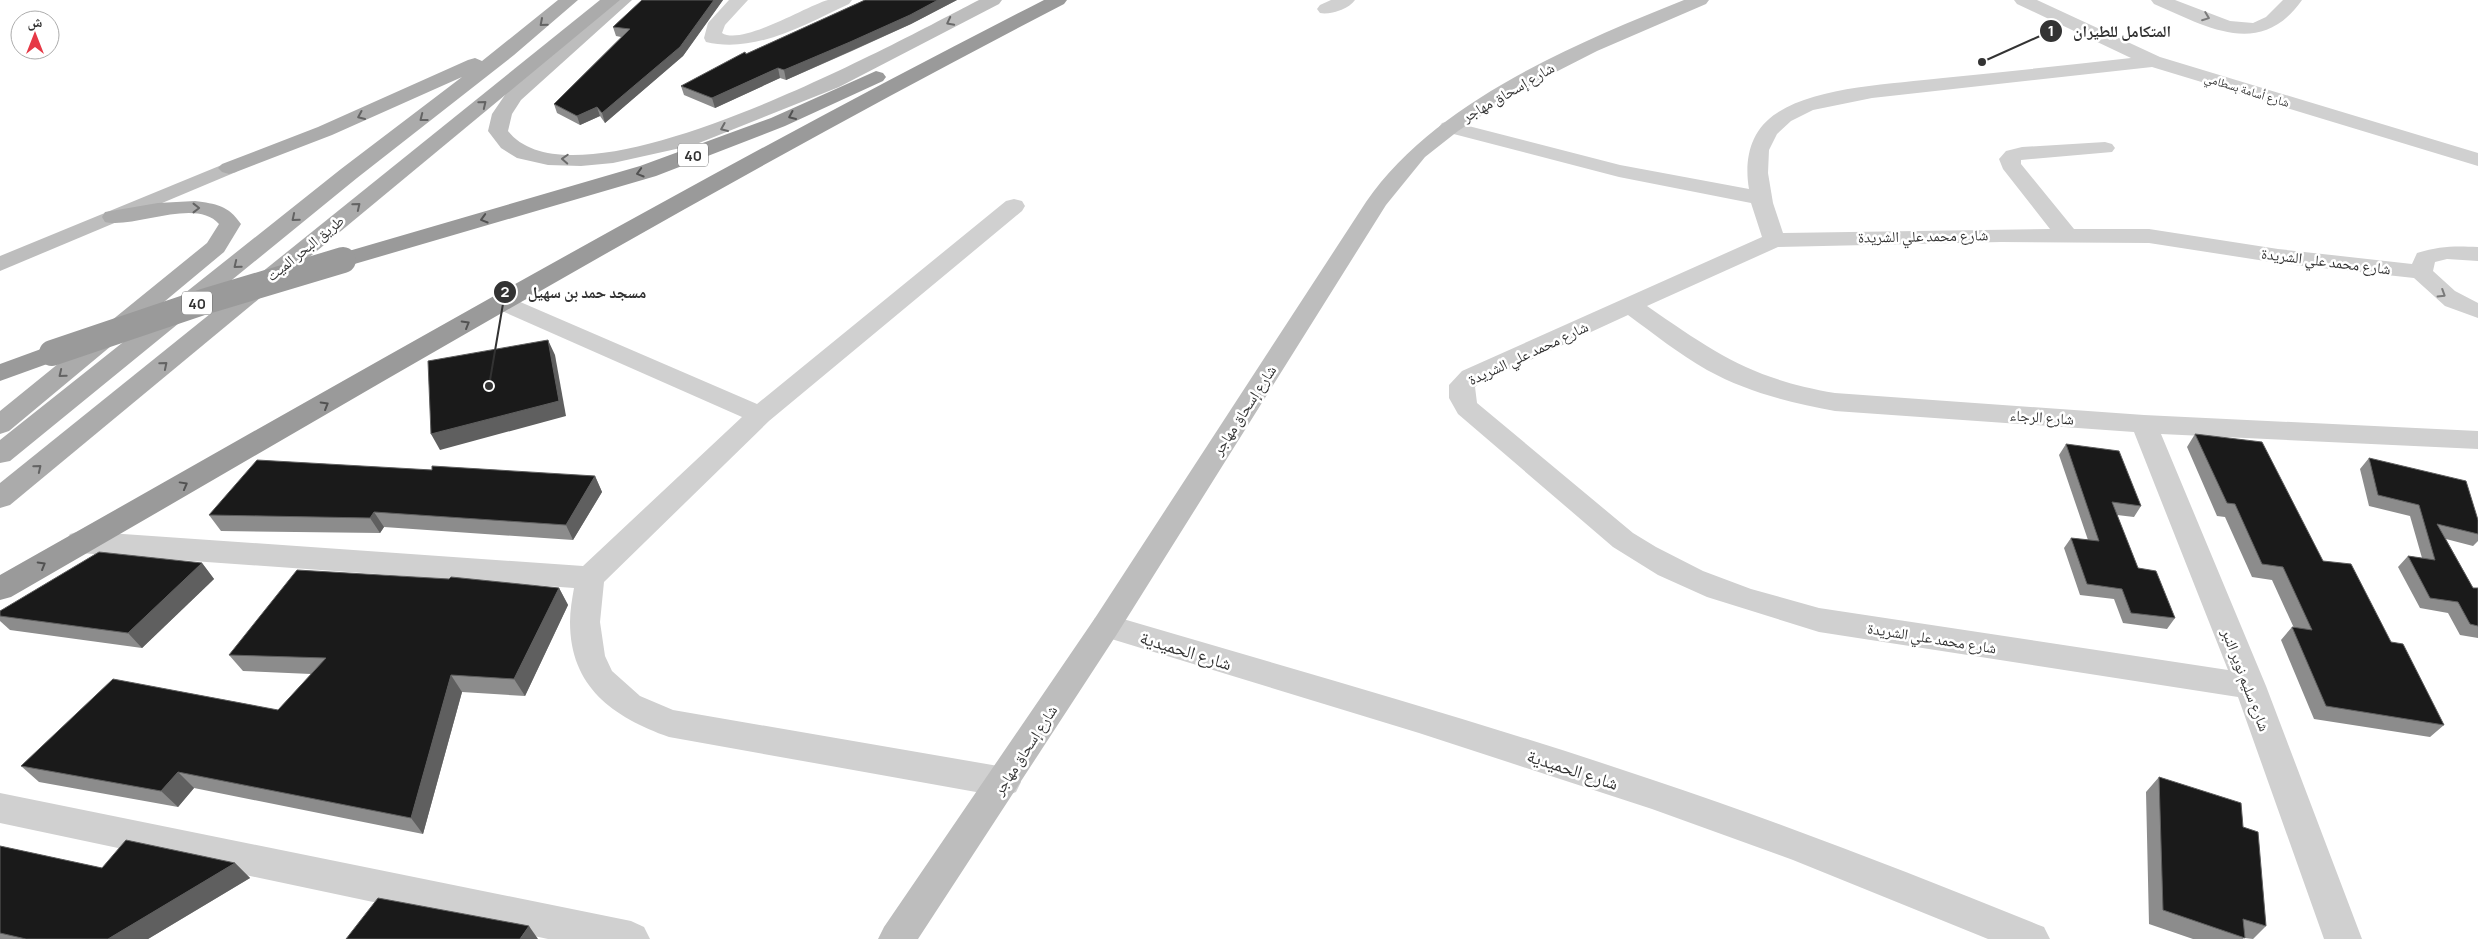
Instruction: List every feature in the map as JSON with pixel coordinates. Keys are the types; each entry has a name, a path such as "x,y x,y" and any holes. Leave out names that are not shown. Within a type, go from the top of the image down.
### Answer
{"highway":[{"name":"40","path":"0,373 52,353 203,302 648,171 712,149 842,93 1024,0"},
{"name":"40","path":"0,590 80,542 262,442 657,215 929,66 1058,0"}],"main road":[{"path":"0,454 87,387 318,198 517,45 569,0"},
{"name":"طريق البحر الميت","path":"0,498 611,0"},
{"path":"228,168 325,131 517,45"},
{"path":"318,198 324,207 330,228"},
{"path":"0,424 216,247 230,224 224,214 213,208 174,208 113,217"}],"street":[{"path":"623,0 514,96 502,114 498,131 508,144 524,154 581,160 642,152 687,141 832,83 993,0"},
{"path":"740,0 720,19 740,29 779,29 843,0"},
{"path":"1326,9 1346,0"},
{"name":"شارع إسحاق مهاجر","path":"897,939 1004,782 1106,626 1377,202 1417,154 1449,127 1504,92 1564,59 1630,28 1700,0"},
{"name":"شارع أسامة بسطامي","path":"2023,0 2153,61 2478,160"},
{"path":"2160,0 2228,26 2248,29 2268,24 2293,0"},
{"path":"1774,240 1760,198 1756,165 1762,137 1778,120 1802,107 1835,97 1872,92 2153,61"},
{"path":"1449,127 1619,171 1760,198"},
{"path":"2066,234 2010,165 2010,159 2013,155 2022,153 2105,148"},
{"path":"0,264 228,168"},
{"path":"1004,782 669,723 629,705 601,680 589,656 585,622 590,578 760,415 1014,206"},
{"name":"شارع محمد علي الشريدة","path":"2250,686 1819,620 1762,605 1711,587 1650,560 1623,540 1468,408 1460,390 1462,385 1471,376 1631,306 1774,240 2066,234 2149,236 2278,256 2422,272"},
{"path":"2478,254 2446,252 2425,258 2422,272 2436,290 2467,308 2478,311"},
{"path":"503,303 760,415"},
{"name":"شارع الرجاء","path":"1631,306 1729,371 1766,386 1802,397 1835,402 2144,424 2478,440"},
{"name":"شارع سليم نوير النبر","path":"2144,424 2250,686 2343,939"},
{"path":"80,542 590,578"},
{"name":"شارع الحميدية","path":"1106,626 1484,741 1720,818 1908,888 2031,939"},
{"path":"0,808 631,939"}],"building":[{"path":"642,0 714,0 680,47 602,113 597,107 577,116 554,104 630,29 613,27"},
{"path":"865,0 938,0 850,42 784,70 778,68 712,98 681,86 745,52 746,54"},
{"path":"548,340 559,401 431,434 428,361"},
{"path":"2195,434 2262,442 2323,561 2351,564 2391,642 2403,644 2444,725 2326,706 2292,627 2312,630 2283,567 2262,564 2235,504 2227,503"},
{"path":"2066,444 2119,451 2141,506 2112,502 2138,568 2156,571 2175,618 2131,613 2122,589 2087,584 2071,538 2099,541"},
{"path":"2369,458 2466,481 2478,520 2478,534 2437,524 2473,588 2478,588 2478,626 2470,624 2458,602 2430,598 2408,556 2435,560 2419,505 2378,495"},
{"path":"257,460 432,470 432,466 595,476 566,525 374,512 370,518 209,515"},
{"path":"99,552 202,563 128,633 0,616 0,611"},
{"path":"297,570 449,579 451,577 559,588 514,679 451,675 411,818 178,772 161,791 21,766 113,679 278,710 326,658 229,655"},
{"path":"2159,777 2241,803 2243,827 2258,832 2266,926 2243,919 2245,938 2163,910"},
{"path":"126,840 235,863 108,939 26,939 0,933 0,846 102,868"},
{"path":"378,898 529,926 520,939 346,939"}],"place":[{"name":"المتكامل للطيران","path":"1982,62"},
{"name":"مسجد حمد بن سهيل","path":"489,386"}]}
